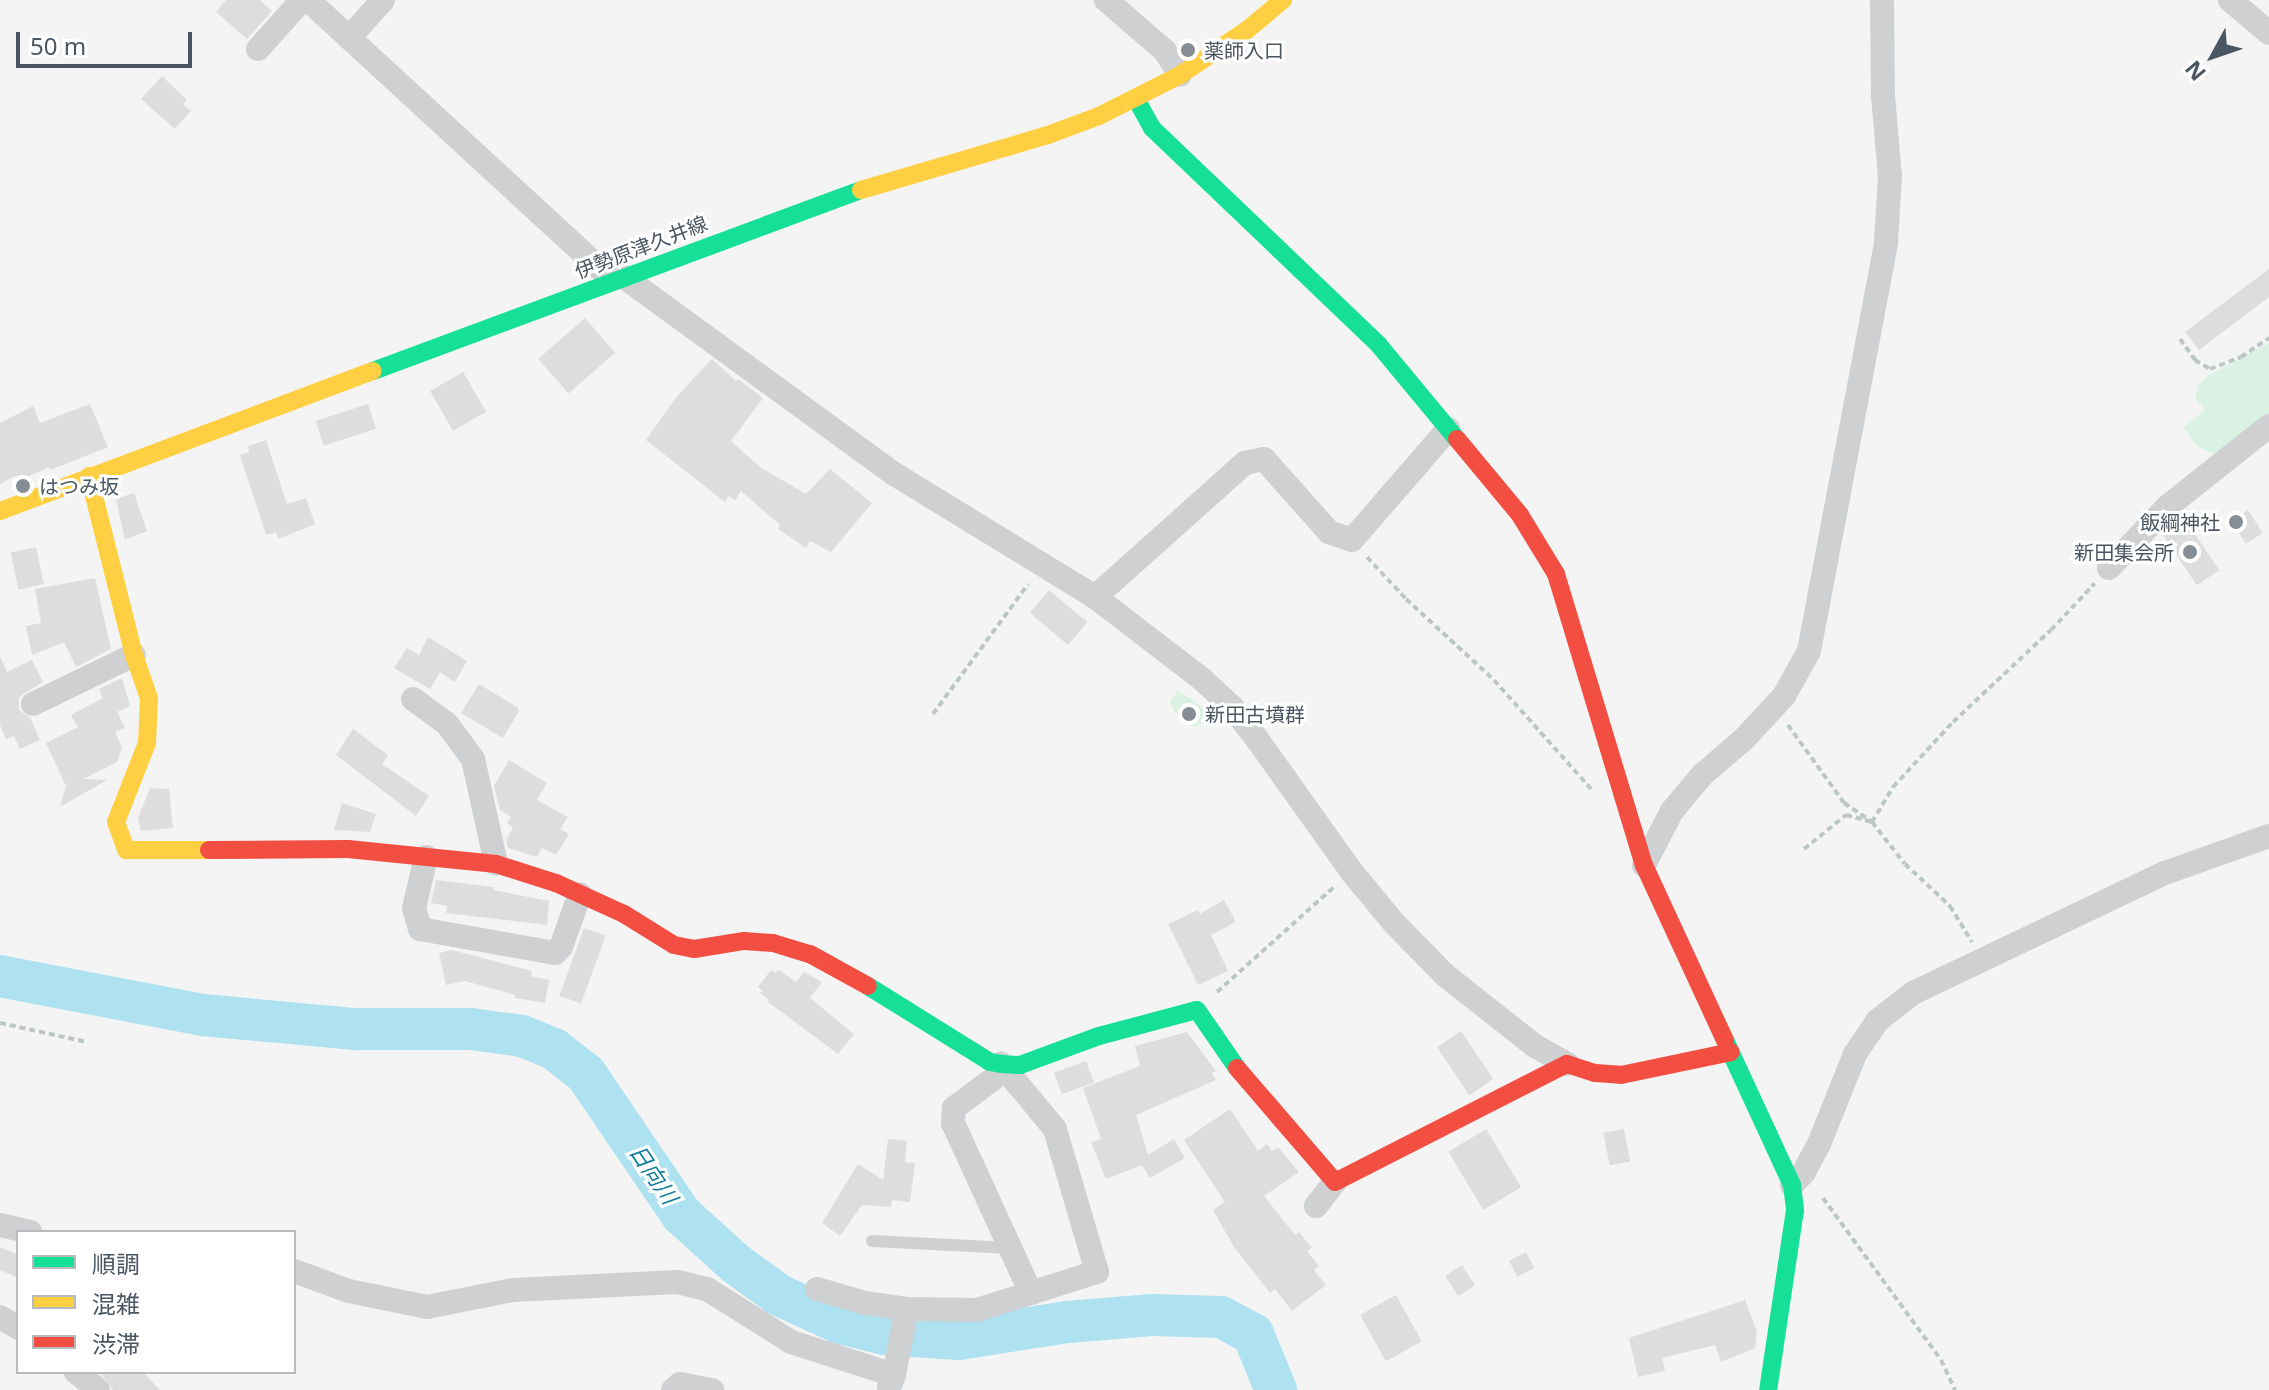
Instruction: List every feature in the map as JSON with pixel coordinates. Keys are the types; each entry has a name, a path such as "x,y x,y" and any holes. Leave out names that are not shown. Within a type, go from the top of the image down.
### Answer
{"street":[{"path":"258,49 305,0 605,273 624,277 896,475 1095,597 1203,680 1232,707 1351,871 1394,923 1445,975 1535,1046 1567,1064 1595,1073 1621,1075 1731,1052"},
{"path":"349,38 383,0"},
{"path":"1106,0 1165,51 1180,75"},
{"name":"伊勢原津久井線","path":"4,506 843,195 1048,135 1136,99 1180,75 1247,30 1283,0"},
{"path":"1644,865 1672,811 1702,775 1774,707 1809,651 1886,242 1890,177 1883,96 1882,0"},
{"path":"2230,0 2269,33"},
{"path":"1136,99 1152,128 1378,344 1520,515 1556,574 1644,865 1731,1052 1798,1178"},
{"path":"2109,568 2167,507 2269,426"},
{"path":"1095,597 1245,463 1264,459 1329,532 1352,540 1448,429"},
{"path":"89,476 134,655 149,698 147,743 116,822 126,850 348,849 496,864 580,894 624,914 674,945 694,949 744,941 773,943 810,954 1003,1067 1020,1065 1099,1036 1197,1010 1246,1081 1335,1182"},
{"path":"49,704 134,655"},
{"path":"413,699 447,724 473,759 496,864"},
{"path":"1768,1390 1798,1178 1819,1144 1855,1054 1877,1021 1913,993 2165,873 2269,836"},
{"path":"426,857 414,908 420,929 555,953 561,947 580,894"},
{"path":"1316,1206 1335,1182 1567,1064"},
{"path":"1003,1067 954,1108 953,1123 1031,1293"},
{"path":"817,1289 906,1314 977,1310 1097,1272 1055,1129 1003,1067"},
{"path":"0,1225 21,1230"},
{"path":"296,1272 349,1291 427,1307 513,1290 678,1282 707,1289 791,1342 893,1377 906,1314"},
{"path":"78,1374 98,1390"},
{"path":"673,1390 680,1384 712,1390"}],"lane":[{"path":"872,1241 1010,1248"}],"path":[{"path":"2180,339 2195,360 2210,369 2241,357 2269,338"},
{"path":"1352,540 1406,599 1494,680 1596,795"},
{"path":"933,714 1044,563"},
{"path":"1872,822 1893,787 1953,722 2051,630 2109,568"},
{"path":"1774,707 1844,803 1872,822 1905,864 1950,906 1983,961"},
{"path":"1804,849 1846,815 1872,822"},
{"path":"1197,1010 1351,871"},
{"path":"0,1023 87,1042"},
{"path":"1798,1178 1941,1360 1955,1390"}],"green space":[{"path":"2269,343 2269,417 2218,457 2196,445 2183,427 2205,410 2195,398 2198,385 2209,375"},
{"path":"1178,691 1200,705 1206,716 1201,724 1193,727 1174,711 1170,701"}],"building":[{"path":"226,0 260,0 272,11 247,39 216,12"},
{"path":"162,76 187,100 183,104 191,111 175,129 141,99"},
{"path":"2269,269 2269,297 2199,350 2185,332"},
{"path":"585,318 615,353 568,393 538,359"},
{"path":"712,359 736,381 738,379 763,398 731,441 760,467 806,494 830,469 872,503 831,552 810,541 806,548 778,529 780,525 741,491 735,500 728,496 725,502 646,440 678,395"},
{"path":"463,372 486,412 453,431 430,391"},
{"path":"90,404 108,447 19,481 16,476 0,484 0,423 33,406 40,423"},
{"path":"368,404 376,429 324,446 316,421"},
{"path":"266,440 287,504 306,498 315,524 278,539 276,532 266,535 240,455 249,452 248,446"},
{"path":"134,493 147,531 125,540 116,499"},
{"path":"2248,510 2263,533 2246,544 2231,521"},
{"name":"新田集会所","path":"2184,518 2219,570 2197,585 2162,533"},
{"path":"36,547 44,584 18,590 11,552"},
{"path":"95,578 111,649 76,667 64,642 32,655 26,626 41,623 35,589"},
{"path":"1049,590 1087,622 1068,645 1030,613"},
{"path":"428,637 467,661 455,682 440,672 430,689 394,668 407,648 419,655"},
{"path":"0,656 7,672 32,660 43,682 19,697 19,710 30,718 40,740 20,749 14,736 6,739 0,725"},
{"path":"122,678 130,706 117,712 125,728 115,732 122,747 117,762 83,779 107,780 60,807 66,786 46,743 78,727 71,715 103,698 99,689"},
{"path":"479,684 519,711 503,738 461,713"},
{"path":"353,729 388,755 382,764 429,796 416,816 336,755"},
{"path":"509,760 547,783 537,800 568,817 560,829 569,834 556,855 542,848 537,857 508,848 506,841 513,827 507,823 511,817 500,810 494,786"},
{"path":"150,788 169,789 173,828 141,831 138,818"},
{"path":"342,803 376,814 370,832 334,830"},
{"path":"436,880 494,887 493,890 549,901 547,925 446,913 447,906 431,903"},
{"path":"1224,900 1236,922 1211,935 1228,971 1198,985 1168,924 1198,910 1200,914"},
{"path":"584,928 606,936 581,1004 559,996"},
{"path":"452,950 532,971 531,976 549,980 545,1003 515,998 515,995 465,981 446,985 439,953"},
{"path":"778,969 796,982 804,972 822,982 810,998 854,1034 838,1054 760,993 763,991 758,987 771,970 776,973"},
{"path":"1461,1031 1493,1079 1469,1095 1437,1047"},
{"path":"1187,1032 1216,1071 1212,1073 1216,1080 1136,1115 1148,1155 1174,1139 1185,1158 1150,1178 1142,1165 1106,1179 1091,1142 1101,1139 1083,1088 1140,1066 1135,1046"},
{"path":"1086,1061 1094,1083 1062,1094 1054,1073"},
{"path":"1230,1109 1258,1151 1267,1144 1272,1151 1278,1147 1299,1172 1264,1196 1295,1235 1299,1232 1312,1248 1307,1251 1319,1266 1314,1270 1326,1285 1292,1311 1275,1289 1270,1293 1234,1247 1213,1210 1225,1202 1184,1140"},
{"path":"1486,1129 1521,1187 1483,1210 1448,1152"},
{"path":"1624,1129 1630,1161 1610,1165 1603,1133"},
{"path":"888,1139 907,1141 905,1162 915,1163 910,1202 892,1200 891,1207 862,1205 840,1236 822,1223 858,1164 883,1180"},
{"path":"0,1247 16,1254 16,1277 0,1270"},
{"path":"1526,1252 1534,1268 1517,1277 1509,1261"},
{"path":"1462,1265 1475,1285 1458,1296 1445,1276"},
{"path":"1396,1295 1422,1341 1386,1361 1360,1315"},
{"path":"1745,1300 1757,1332 1755,1348 1721,1362 1715,1345 1662,1358 1665,1371 1638,1377 1629,1338"},
{"path":"101,1374 145,1374 160,1390 113,1390"}],"waterway":[{"name":"日向川","path":"0,976 203,1015 355,1029 471,1029 522,1036 554,1049 586,1074 682,1215 736,1264 779,1295 840,1323 884,1334 959,1339 1068,1322 1152,1315 1221,1317 1253,1334 1276,1390"}],"traffic: fast":[{"path":"1136,99 1152,128 1378,344 1457,439"},
{"path":"373,371 861,190"},
{"path":"868,986 990,1062 1001,1064 1020,1065 1099,1036 1197,1010 1237,1068"},
{"path":"1725,1040 1792,1185 1795,1210 1768,1390"}],"traffic: slow":[{"path":"861,190 1048,135 1099,116 1180,75 1247,30 1283,0"},
{"path":"0,511 373,371"},
{"path":"89,476 134,655 149,698 147,743 116,822 126,850 209,850"}],"traffic: jam":[{"path":"1457,439 1520,515 1556,574 1644,865 1725,1040"},
{"path":"209,850 348,849 496,864 556,883 624,914 674,945 694,949 744,941 773,943 810,954 868,986"},
{"path":"1237,1068 1335,1182 1567,1064 1595,1073 1621,1075 1731,1052"}],"place":[{"name":"薬師入口","path":"1188,50"},
{"name":"はつみ坂","path":"23,486"},
{"name":"飯綱神社","path":"2236,522"},
{"name":"新田集会所","path":"2190,552"},
{"name":"新田古墳群","path":"1189,714"}]}
